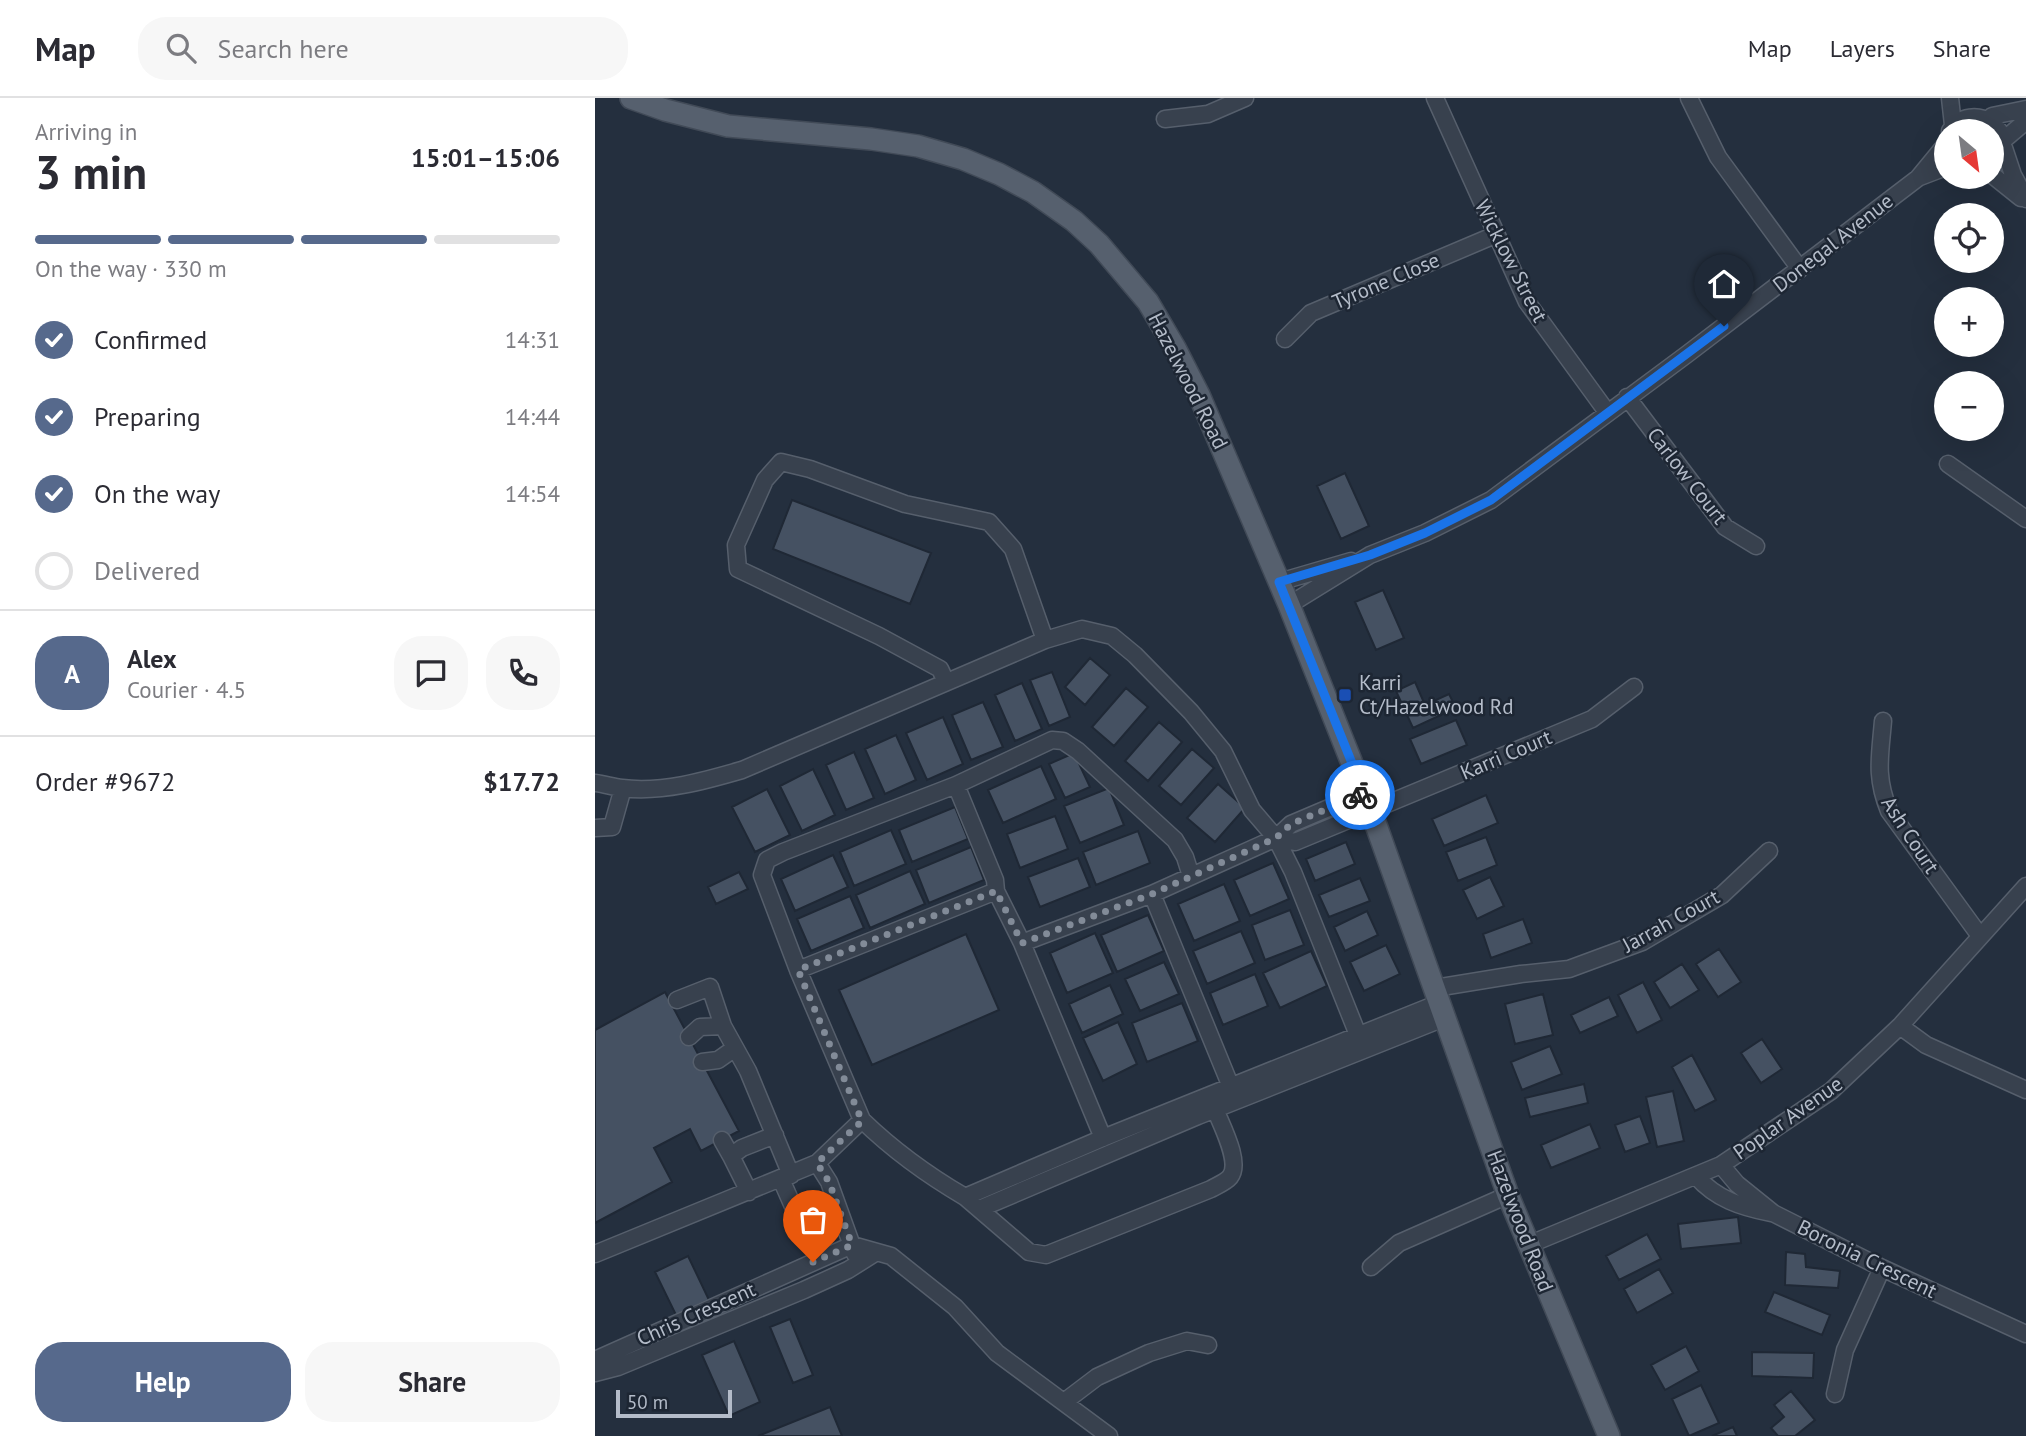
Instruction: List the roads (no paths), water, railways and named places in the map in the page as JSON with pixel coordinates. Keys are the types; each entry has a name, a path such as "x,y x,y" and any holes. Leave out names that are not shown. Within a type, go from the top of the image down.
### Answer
{"main road":[{"name":"Hazelwood Road","path":"631,98 728,127 871,139 918,146 963,159 1033,192 1075,221 1122,270 1148,302 1199,395 1289,605 1367,802 1528,1245 1609,1436"}],"street":[{"path":"1165,119 1208,114 1245,98"},
{"name":"Wicklow Street","path":"1434,98 1495,235 1538,319 1607,412"},
{"path":"1689,98 1718,157 1800,269"},
{"path":"1951,119 1951,98 1974,111 1992,116 2026,109"},
{"path":"1960,119 1966,113 1974,111"},
{"path":"1992,116 2004,130 2013,175 2026,200"},
{"path":"2005,143 2026,121"},
{"name":"Donegal Avenue","path":"1289,605 1370,555 1425,533 1491,500 1800,269 1918,178 1934,159"},
{"path":"1918,178 1934,172"},
{"path":"2004,184 2026,200"},
{"name":"Tyrone Close","path":"1285,339 1311,313 1495,235"},
{"name":"Carlow Court","path":"1627,397 1725,527 1756,546"},
{"path":"946,682 940,669 879,636 738,569 736,545 765,480 781,462 810,469 905,504 989,522 1013,549 1045,640"},
{"path":"1948,464 2026,519"},
{"path":"1279,582 1370,555"},
{"path":"595,783 623,788 654,788 703,781 742,771 1045,640 1082,629 1111,636 1135,655 1191,712 1223,751 1252,810 1276,838 1293,872 1358,1035"},
{"name":"Karri Court","path":"1022,943 1152,894 1276,838 1291,824 1367,802 1592,719 1634,687"},
{"name":"Ash Court","path":"1883,721 1879,777 1880,790 1889,811 1980,936"},
{"path":"1191,876 1175,840 1078,751 1063,741 1052,740 956,785 767,860 762,875 798,970 862,1121 890,1145 965,1197 1029,1252 1046,1255 1211,1189 1230,1177 1234,1167 1233,1153 1212,1102"},
{"path":"956,785 995,880 996,891 1022,943 1103,1138"},
{"path":"595,828 612,827 623,788"},
{"name":"Jarrah Court","path":"1440,1003 1569,968 1642,942 1722,895 1769,850"},
{"name":"Poplar Avenue","path":"1528,1245 1721,1165 1831,1091 1900,1026 2026,886"},
{"path":"798,970 996,891"},
{"path":"1152,894 1238,1090"},
{"path":"677,999 710,987 723,1026 748,1071 775,1135 806,1236"},
{"path":"979,1209 1358,1035 1440,1003"},
{"path":"1238,1090 1440,1003"},
{"path":"689,1037 700,1027 723,1026"},
{"path":"1900,1026 1926,1045 2026,1090"},
{"path":"702,1062 718,1060 735,1048"},
{"path":"965,1197 1103,1138 1196,1109"},
{"path":"595,1254 817,1163 862,1121"},
{"path":"731,1156 742,1148 775,1135"},
{"path":"722,1140 749,1192"},
{"path":"817,1163 829,1182 857,1264"},
{"name":"Boronia Crescent","path":"1721,1165 1737,1184 1773,1213 1882,1268 2026,1334"},
{"path":"1696,1176 1709,1191 1725,1200 1749,1209 1773,1213"},
{"path":"1371,1268 1399,1243 1509,1195"},
{"path":"852,1245 891,1256 955,1307 996,1353 1109,1436"},
{"name":"Chris Crescent","path":"595,1360 852,1245"},
{"name":"Chris Crescent","path":"595,1373 618,1367 804,1290 875,1252"},
{"path":"1835,1394 1845,1350 1882,1268"},
{"path":"795,1270 804,1290"},
{"path":"739,1294 747,1314"},
{"path":"1064,1402 1097,1377 1149,1353 1187,1340 1208,1345"}],"place":[{"name":"Karri Ct/Hazelwood Rd","path":"1345,695"}]}
